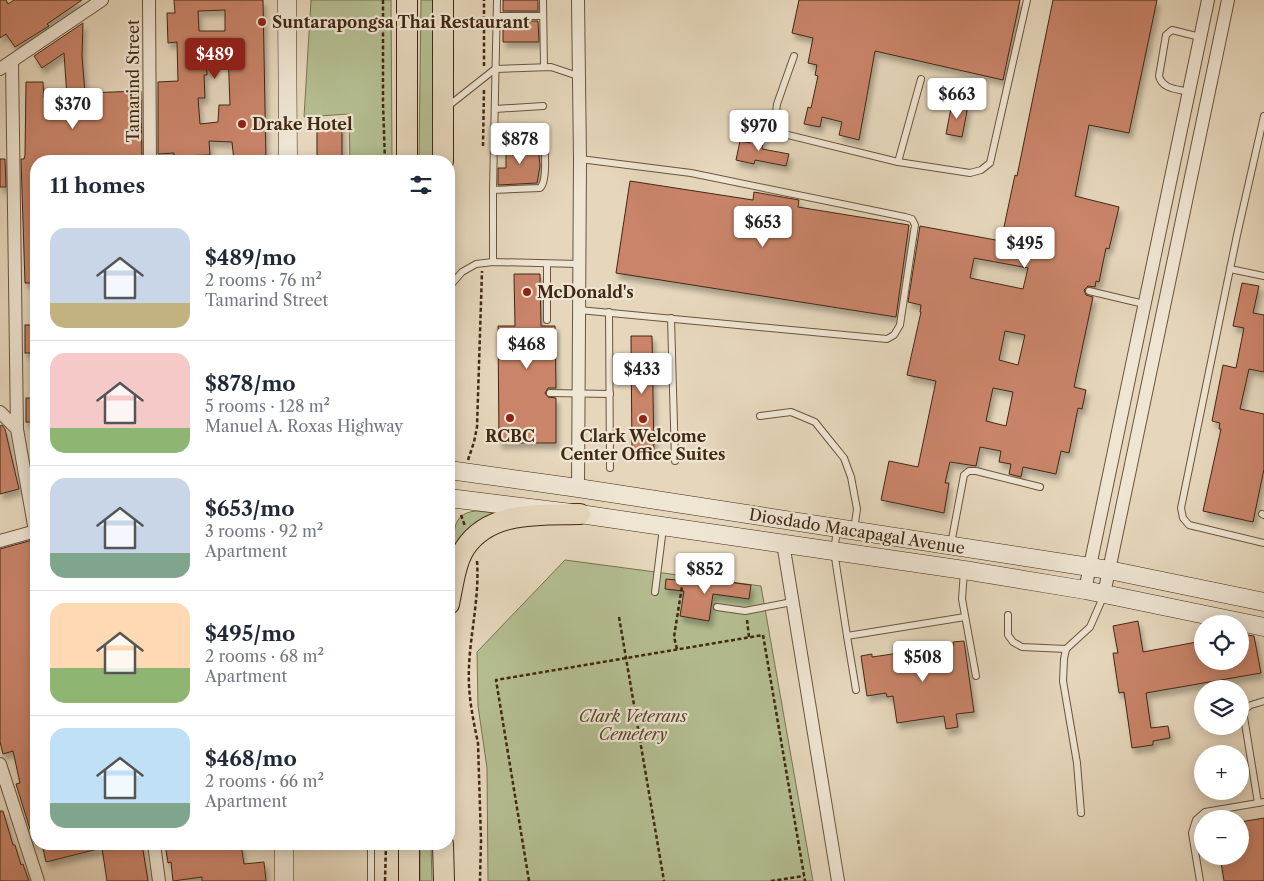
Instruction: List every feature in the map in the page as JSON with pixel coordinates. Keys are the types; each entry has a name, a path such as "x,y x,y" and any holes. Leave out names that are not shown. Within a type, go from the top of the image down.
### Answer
{"main road":[{"path":"287,0 288,155"},
{"path":"407,0 407,155"},
{"path":"443,0 443,155"},
{"name":"Diosdado Macapagal Avenue","path":"455,471 1109,570 1264,602"},
{"name":"Diosdado Macapagal Avenue","path":"455,499 580,514 964,570 1085,590 1264,627"},
{"path":"455,577 458,563 466,547 492,525 518,516 580,514"},
{"path":"284,850 284,881"},
{"path":"408,850 408,881"},
{"path":"444,850 444,881"}],"street":[{"path":"0,69 102,0"},
{"name":"Tamarind Street","path":"149,0 150,155"},
{"path":"578,0 580,159 578,488"},
{"path":"1085,590 1208,0"},
{"path":"1104,594 1228,0"},
{"path":"12,62 16,429 30,500"},
{"path":"0,412 16,429"},
{"path":"0,541 30,533"},
{"path":"783,543 838,881"},
{"path":"0,764 38,881"},
{"path":"155,850 159,881"}],"lane":[{"path":"493,262 497,0"},
{"path":"543,0 544,67"},
{"path":"755,127 898,162 970,173 981,170 990,163 1027,0"},
{"path":"497,16 543,16"},
{"path":"1188,92 1164,86 1158,76 1166,35 1172,30 1200,37"},
{"path":"774,131 778,104 794,56"},
{"path":"443,110 495,69 544,67 578,76"},
{"path":"898,162 921,79"},
{"path":"495,108 543,106"},
{"path":"1264,116 1262,138 1230,269 1181,508 1182,518 1189,524 1264,543"},
{"path":"493,190 540,188 544,182 544,147 542,140 495,138"},
{"path":"579,310 887,339 894,335 900,325 914,225 912,219 905,217 691,173 580,159"},
{"path":"455,280 466,268 482,263 579,264"},
{"path":"547,264 547,320"},
{"path":"1230,269 1264,276"},
{"path":"1089,291 1144,304"},
{"path":"609,312 610,468"},
{"path":"671,318 675,461"},
{"path":"550,393 610,394"},
{"path":"760,416 791,412 815,422 828,437 844,458 851,477 857,509 854,531"},
{"path":"951,546 964,475 969,471 976,470 1040,487"},
{"path":"655,592 663,527"},
{"path":"837,529 834,550 856,690"},
{"path":"964,570 962,599 976,676"},
{"path":"1081,813 1077,763 1063,681 1064,659 1066,649 1090,627 1104,594"},
{"path":"717,607 745,611 792,602"},
{"path":"1008,616 1008,635 1022,647 1066,649"},
{"path":"847,636 965,618"},
{"path":"1200,881 1192,833 1196,820 1205,812 1261,803 1244,717 1245,709 1264,701"},
{"path":"371,850 371,881"}],"path":[{"path":"383,0 385,155"},
{"path":"483,152 484,0"},
{"path":"467,463 477,427 482,263"},
{"path":"461,516 473,540 476,558 477,580 469,684 474,727 478,743 481,832 480,881"},
{"path":"677,649 674,637 683,580"},
{"path":"745,611 750,637"},
{"path":"619,617 664,881"},
{"path":"529,881 496,680 763,635 805,881"},
{"path":"385,881 386,850"},
{"path":"771,881 804,876"}],"green space":[{"path":"311,0 391,0 392,155 350,155 349,114 304,117"},
{"path":"421,0 433,0 433,155 419,155"},
{"path":"471,512 496,513 456,547 455,526 462,515"},
{"name":"Clark Veterans Cemetery","path":"565,560 761,586 813,881 488,881 487,768 478,706 477,652"},
{"path":"420,850 431,850 432,881 420,881"}],"building":[{"path":"0,0 6,0 8,4 14,0 82,0 47,24 49,26 15,47 6,34 0,38"},
{"path":"174,0 263,0 266,155 233,155 232,142 209,141 210,155 158,154 158,82 178,81 177,42 168,43 167,13 175,13","holes":["225,10 225,31 199,31 198,11","206,50 228,50 230,105 219,105 218,122 200,124 198,98 205,98 204,75 207,75"]},
{"path":"503,0 538,0 538,11 503,11"},
{"path":"799,0 1020,0 1003,80 875,51 859,140 839,135 842,122 822,117 820,127 804,124 808,107 811,108 818,76 815,75 817,65 808,63 813,38 792,33"},
{"path":"1053,0 1157,0 1129,133 1089,125 1075,196 1119,207 1109,249 1106,248 1099,282 1096,281 1095,287 1088,286 1084,290 1086,295 1093,297 1074,387 1086,390 1082,409 1078,408 1069,453 1061,451 1056,474 1023,467 1021,477 1009,474 1011,464 999,462 1001,451 980,447 976,466 950,462 945,483 949,483 944,513 881,500 889,461 918,467 936,381 907,375 921,312 921,305 908,302 920,226 1001,241 1015,175 1017,176","holes":["974,258 1028,268 1023,289 970,278","1005,331 1025,335 1018,365 999,360","993,388 1013,392 1006,426 986,421"]},
{"path":"503,21 538,21 539,42 503,42"},
{"path":"83,23 82,56 85,93 141,91 142,155 30,155 30,283 25,283 21,159 24,159 25,155 26,82 43,82 44,98 67,97 64,53 42,68 34,56"},
{"path":"952,103 968,106 962,137 946,134"},
{"path":"317,123 342,123 342,155 317,155"},
{"path":"752,131 764,134 762,149 789,154 786,166 755,160 754,164 736,160 740,141 750,143"},
{"path":"506,143 538,144 540,166 537,183 498,185 498,168 506,168"},
{"path":"0,159 5,159 6,187 0,187"},
{"path":"630,181 753,200 754,192 799,200 798,207 909,225 896,317 616,273"},
{"path":"514,274 540,274 541,326 555,326 556,388 548,388 545,393 548,397 556,398 556,443 499,443 498,326 515,326"},
{"path":"1242,283 1259,286 1253,313 1264,315 1264,372 1249,369 1240,409 1264,414 1264,469 1253,522 1203,511 1221,429 1219,429 1220,423 1212,421 1223,365 1236,368 1244,328 1233,326"},
{"path":"25,325 30,325 30,353 25,353"},
{"name":"Clark Welcome Center Office Suites","path":"631,336 652,336 654,453 632,453"},
{"path":"26,398 30,398 30,422 26,422"},
{"path":"2,425 5,429 19,489 0,494 0,426"},
{"path":"30,541 30,829 16,784 20,783 13,751 3,754 0,742 0,549"},
{"path":"687,577 751,585 749,599 713,594 709,621 680,616 684,591 665,589 666,579 686,581"},
{"path":"1138,621 1143,652 1194,642 1194,670 1249,670 1249,635 1254,636 1261,673 1221,680 1194,680 1194,685 1146,693 1151,728 1168,726 1170,738 1153,741 1153,745 1132,748 1124,692 1119,693 1113,653 1118,653 1113,626"},
{"path":"964,641 974,712 956,714 958,727 946,729 944,716 897,723 893,696 887,697 886,693 867,696 861,656 872,654 872,657 954,645 953,642"},
{"path":"0,811 3,811 13,845 15,845 21,865 23,864 29,881 0,881"},
{"path":"1264,818 1264,881 1224,881 1221,865 1249,865 1249,820"},
{"path":"43,850 94,850 46,862"},
{"path":"102,850 143,850 148,881 107,881"},
{"path":"166,850 242,850 244,864 264,862 266,881 202,881 202,877 173,881 171,862 168,863"}],"place":[{"name":"Suntarapongsa Thai Restaurant","path":"262,22"},
{"name":"Drake Hotel","path":"242,124"},
{"name":"McDonald's","path":"527,292"},
{"name":"RCBC","path":"510,418"},
{"name":"Clark Welcome Center Office Suites","path":"643,419"}]}
